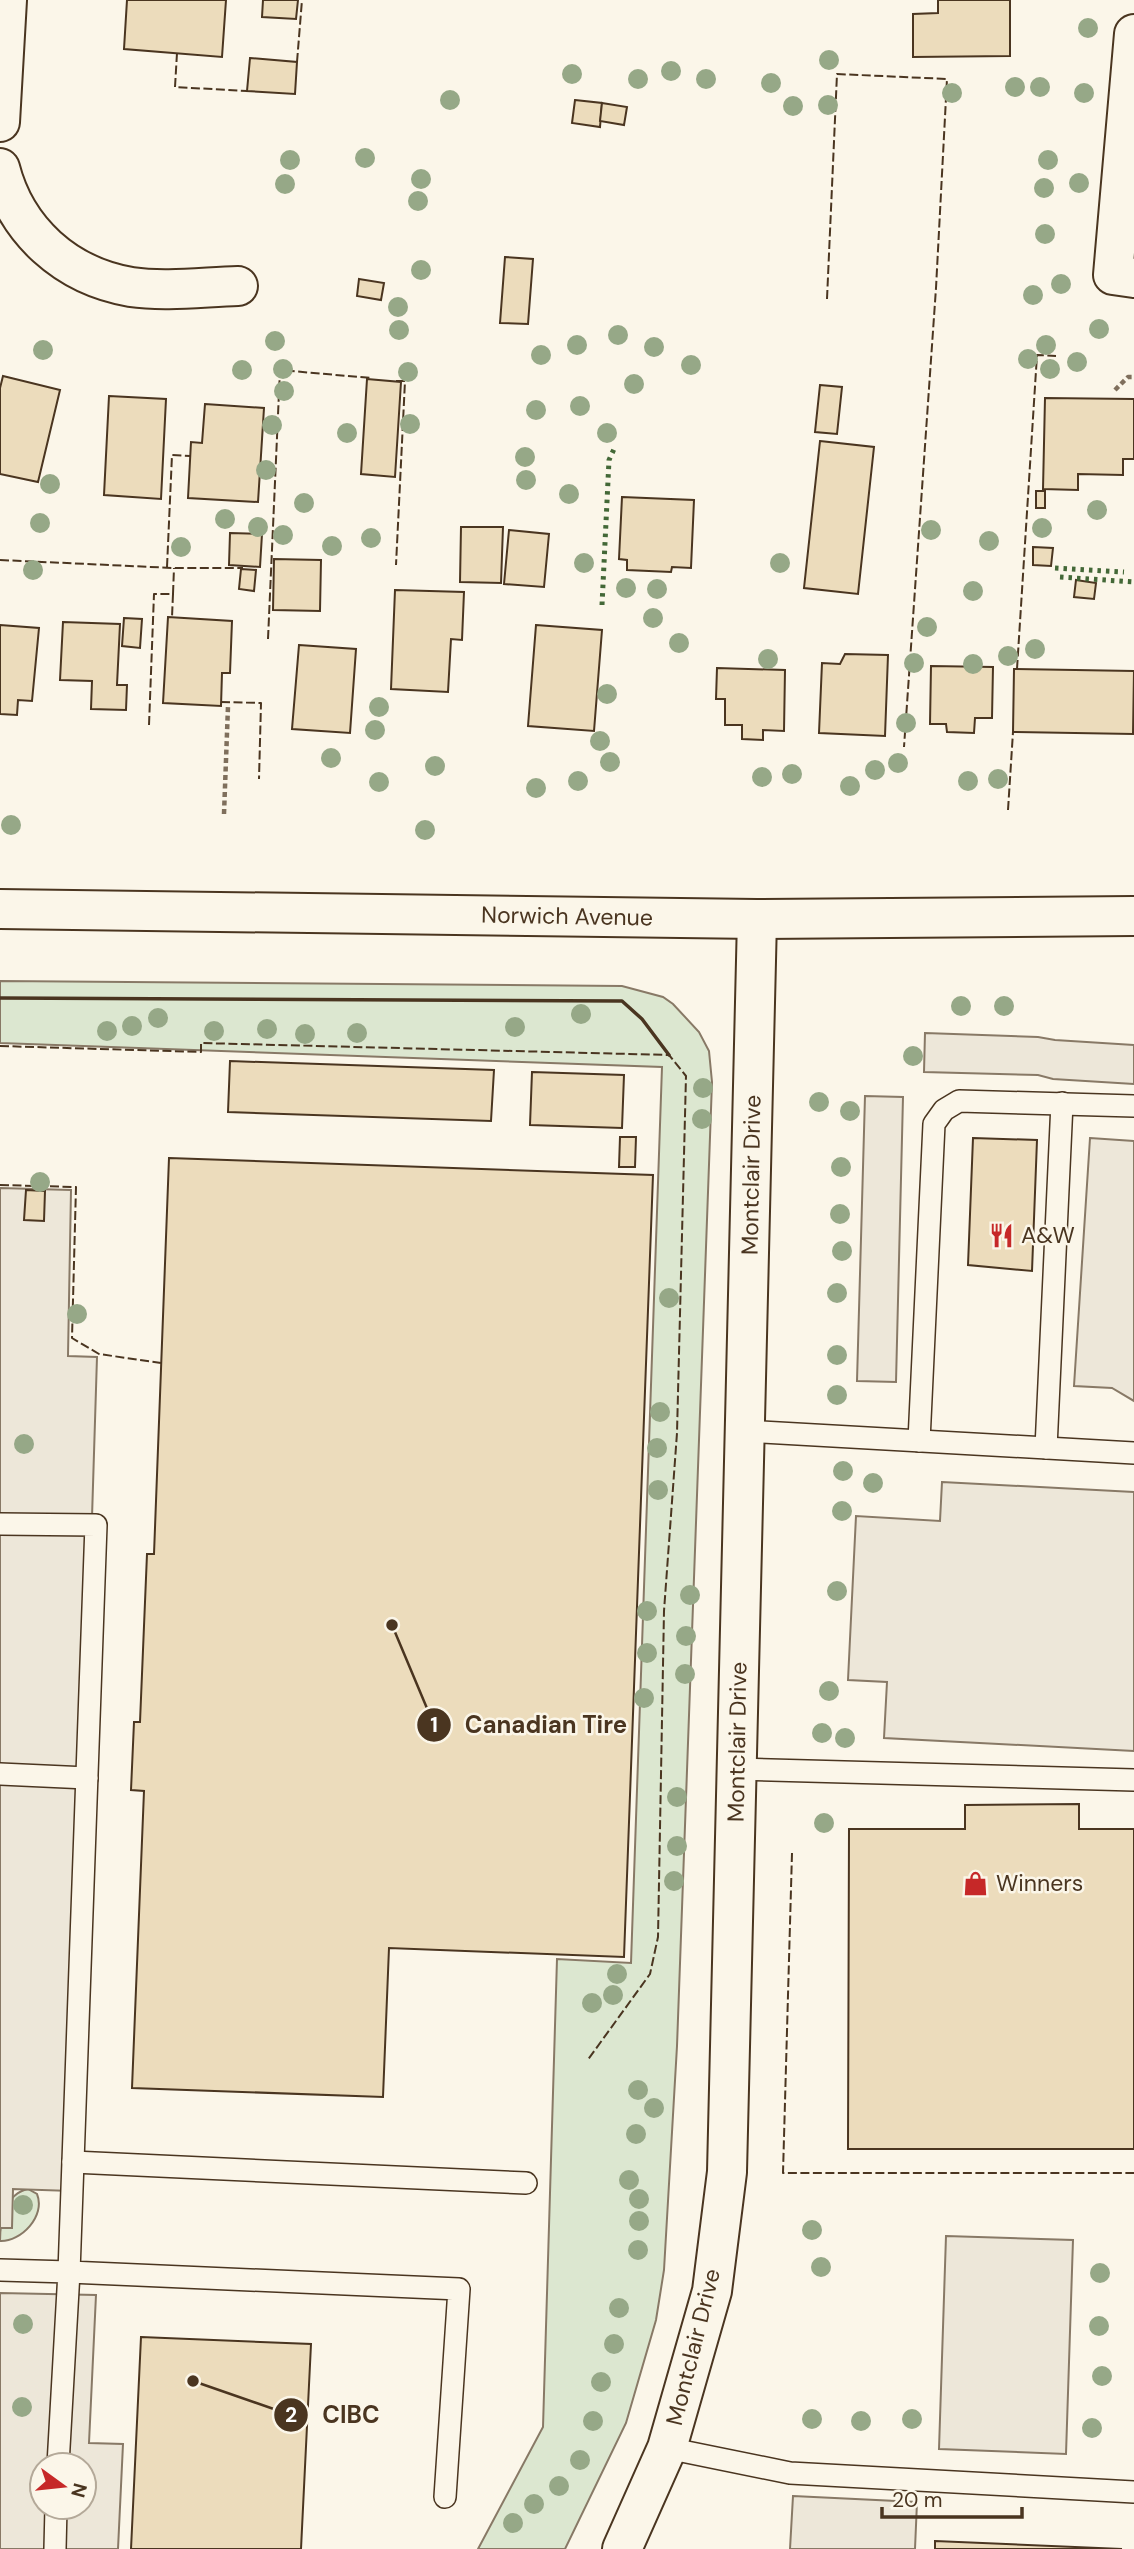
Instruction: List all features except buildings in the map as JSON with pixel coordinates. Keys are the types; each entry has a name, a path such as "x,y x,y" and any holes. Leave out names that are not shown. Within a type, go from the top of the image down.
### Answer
{"street":[{"path":"0,122 7,0"},
{"path":"1134,34 1113,275 1134,278"},
{"path":"0,168 9,198 29,230 44,246 82,272 131,287 238,286"},
{"name":"Norwich Avenue","path":"0,909 757,919 1134,916"},
{"name":"Montclair Drive","path":"622,2549 667,2448 712,2291 727,2172 757,919"}],"lane":[{"path":"919,1441 934,1124 944,1110 959,1101 1134,1107"},
{"path":"1046,1448 1062,1103"},
{"path":"745,1431 1134,1453"},
{"path":"0,1524 96,1525 69,2272 59,2451"},
{"path":"737,1769 1134,1780"},
{"path":"0,1774 87,1778"},
{"path":"73,2162 526,2183"},
{"path":"0,2270 458,2289 446,2497"},
{"path":"667,2448 790,2473 1134,2492"},
{"path":"55,2549 56,2521"}],"path":[{"path":"1115,390 1128,377 1134,376"},
{"path":"224,814 228,706"}],"green space":[{"path":"0,981 622,986 663,997 673,1004 699,1032 709,1051 712,1082 677,2046 664,2270 656,2320 626,2423 565,2549 478,2549 543,2427 557,1959 631,1963 662,1067 0,1043"},
{"path":"28,2189 37,2194 39,2202 35,2219 16,2237 0,2241 5,2209 14,2196"}],"shaded area":[{"path":"925,1033 1038,1037 1134,1045 1134,1084 1053,1079 1038,1075 924,1072"},
{"path":"865,1096 903,1097 896,1382 857,1381"},
{"path":"1090,1138 1134,1141 1134,1401 1112,1388 1074,1386"},
{"path":"0,1188 71,1190 68,1356 97,1357 71,2191 13,2189 12,2228 0,2228"},
{"path":"942,1482 1134,1492 1134,1751 884,1738 887,1682 848,1680 856,1516 940,1521"},
{"path":"946,2236 1073,2240 1066,2454 939,2449"},
{"path":"0,2293 96,2295 89,2443 123,2444 118,2549 0,2549"},
{"path":"793,2496 917,2502 915,2549 790,2549"}],"hedge":[{"path":"602,605 609,460 614,449"},
{"path":"1055,568 1124,572"},
{"path":"1060,577 1134,582"}],"fence":[{"path":"297,62 302,0"},
{"path":"177,53 175,87 247,91"},
{"path":"827,299 837,74 947,79 936,288 904,747"},
{"path":"1017,669 1037,355 1056,356"},
{"path":"268,639 280,370 371,378"},
{"path":"396,381 405,381 396,565"},
{"path":"167,567 172,455 190,456"},
{"path":"0,560 174,568 243,568"},
{"path":"173,594 174,568"},
{"path":"149,725 154,594 173,594 172,617"},
{"path":"221,702 261,703 259,779"},
{"path":"1008,810 1013,732"},
{"path":"0,1046 201,1052 201,1043 669,1055 686,1076 677,1433 664,1611 658,1937 650,1974 587,2061"},
{"path":"0,1185 76,1187 72,1338 99,1354 161,1363"},
{"path":"792,1853 783,2173 1134,2173"}],"wall":[{"path":"0,998 622,1001 642,1019 669,1055"}],"place":[{"name":"A&W","path":"1001,1235"},
{"name":"Canadian Tire","path":"392,1625"},
{"name":"Winners","path":"976,1883"},
{"name":"CIBC","path":"193,2381"}]}
